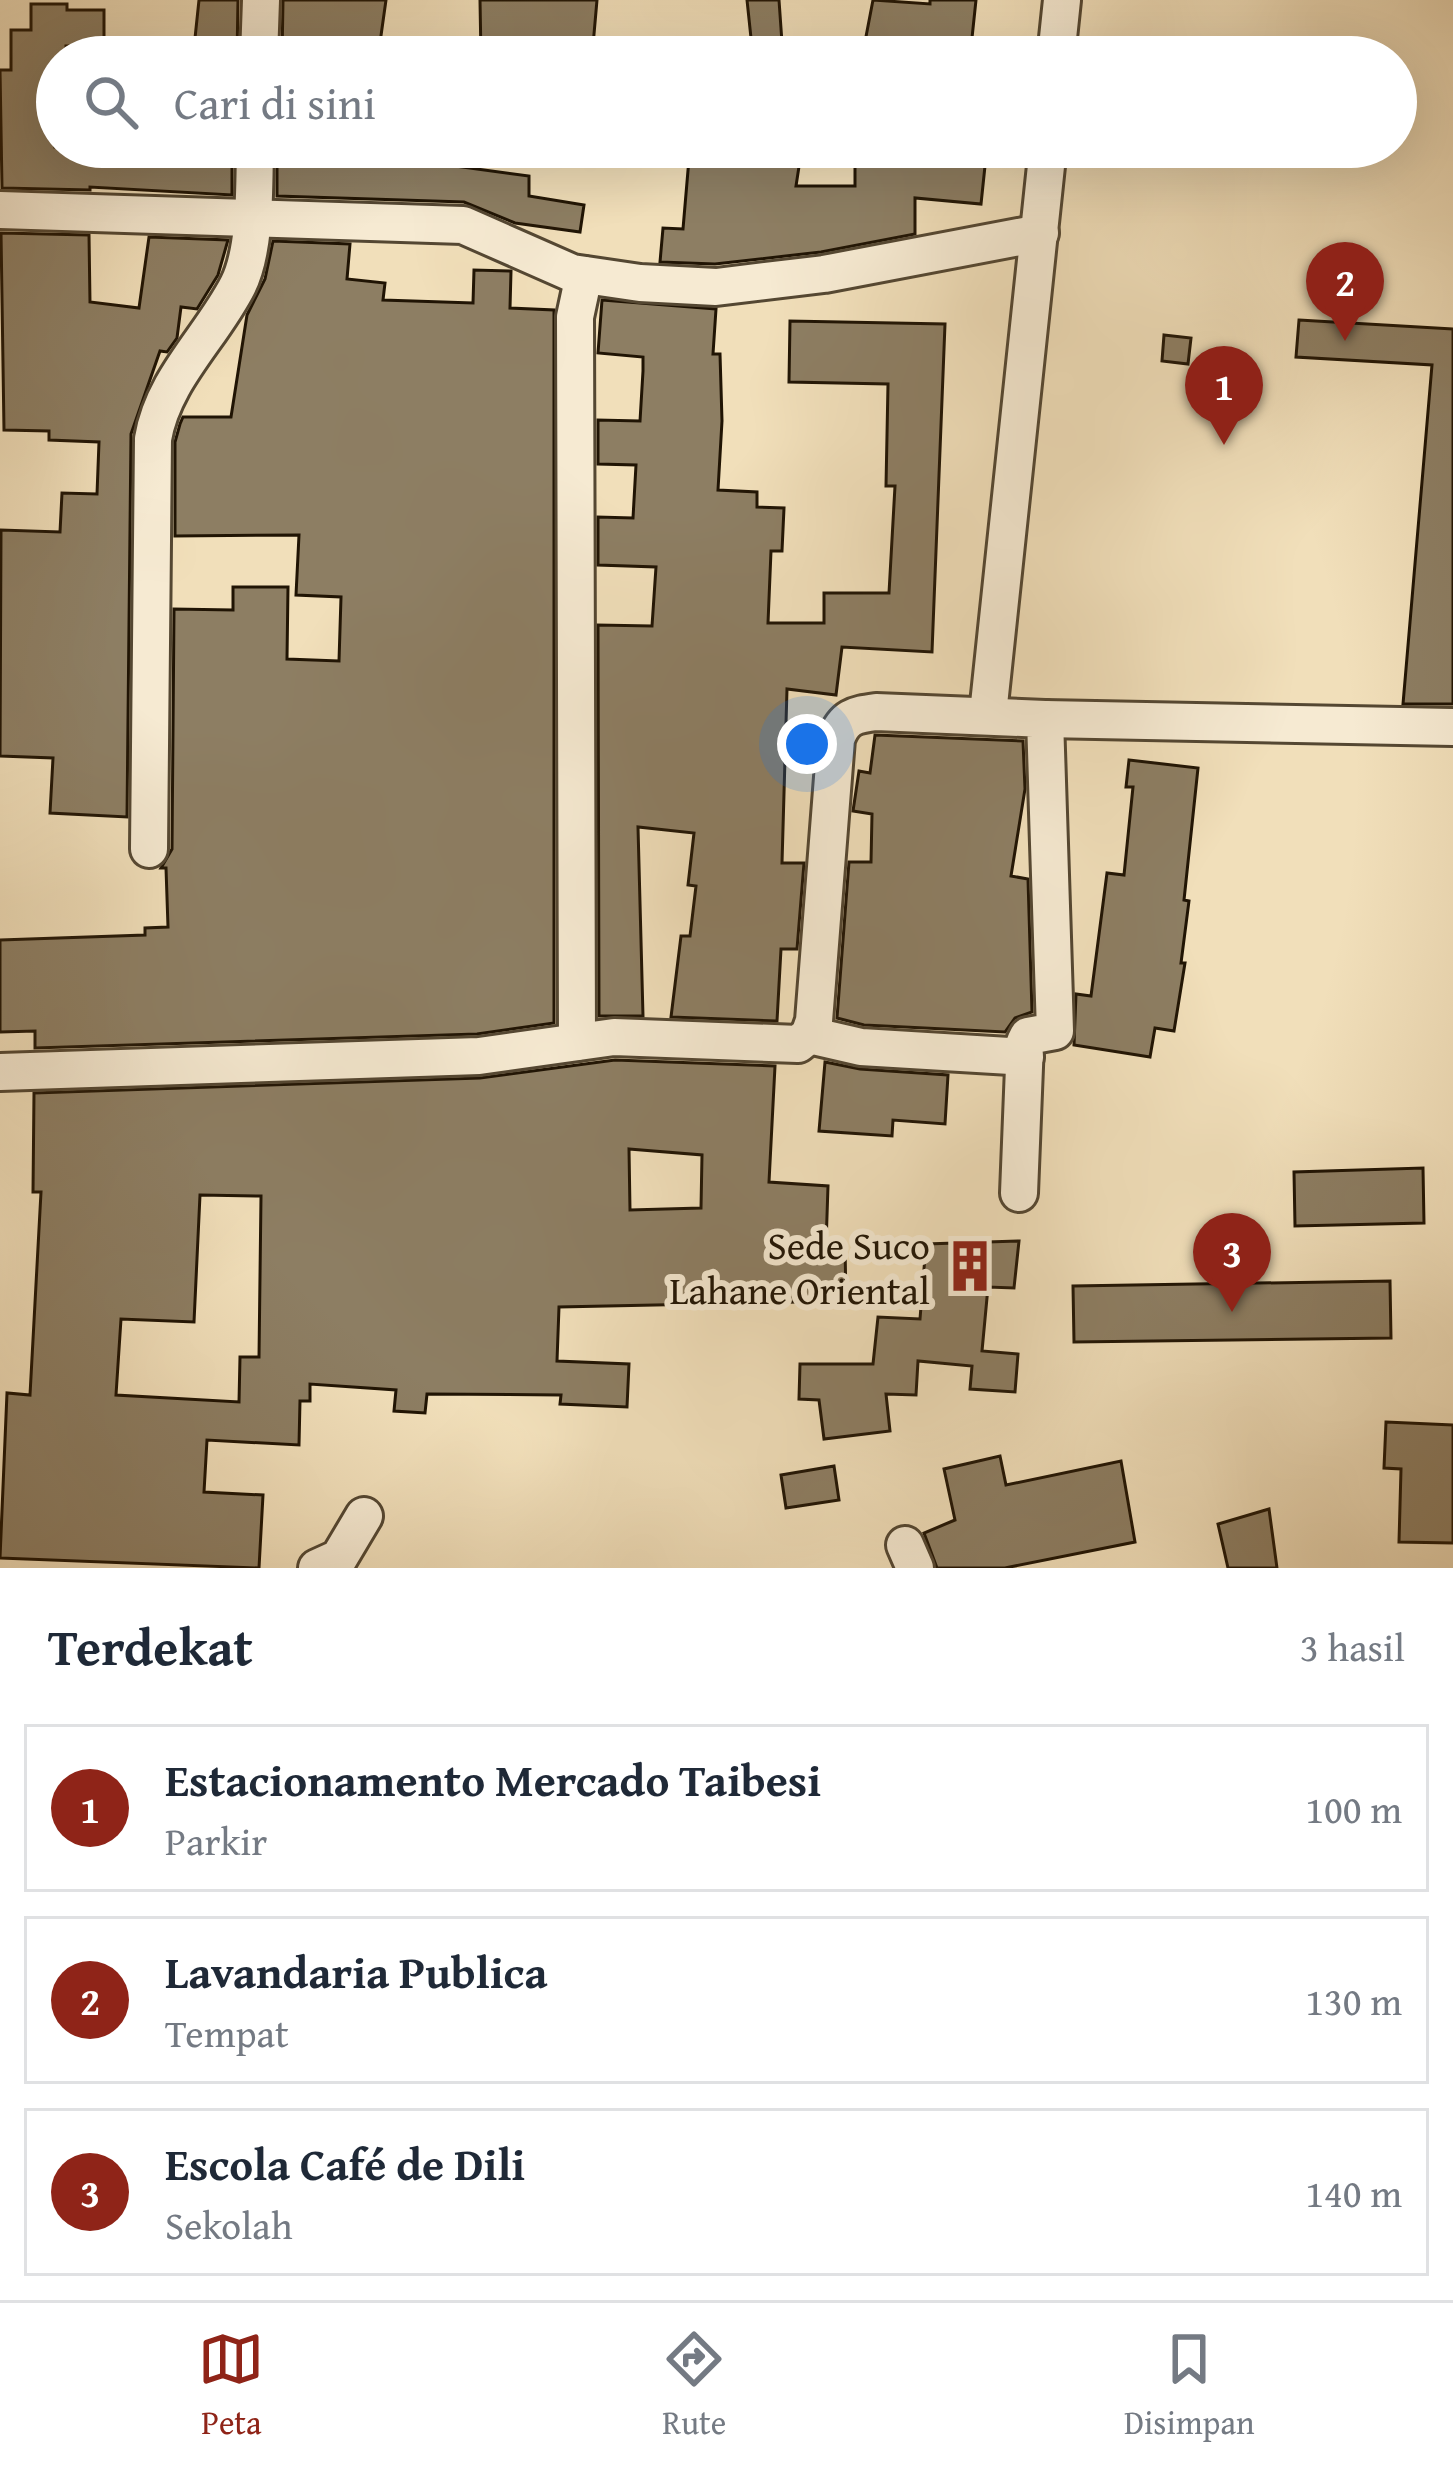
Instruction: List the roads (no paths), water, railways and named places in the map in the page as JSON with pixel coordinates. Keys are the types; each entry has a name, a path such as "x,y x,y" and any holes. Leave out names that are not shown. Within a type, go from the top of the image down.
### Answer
{"street":[{"path":"260,36 261,0"},
{"path":"1058,36 1062,0"},
{"path":"149,849 158,406 240,282 252,218 254,168"},
{"path":"988,714 1046,168"},
{"path":"0,210 463,225 584,275 716,287 824,274 1040,233"},
{"path":"577,1042 575,317 584,275"},
{"path":"0,1072 479,1056 614,1037 798,1044 809,1036 814,1022 836,739 841,725 852,715 988,714 1453,727"},
{"path":"1019,1193 1028,1036 1055,1031 1045,719"},
{"path":"809,1036 861,1047 1024,1057"},
{"path":"317,1568 339,1558 364,1516"}],"place":[{"name":"Lavandaria Publica","path":"1345,341"},
{"name":"Estacionamento Mercado Taibesi","path":"1224,445"},
{"name":"Sede Suco Lahane Oriental","path":"970,1266"},
{"name":"Escola Café de Dili","path":"1232,1312"}]}
